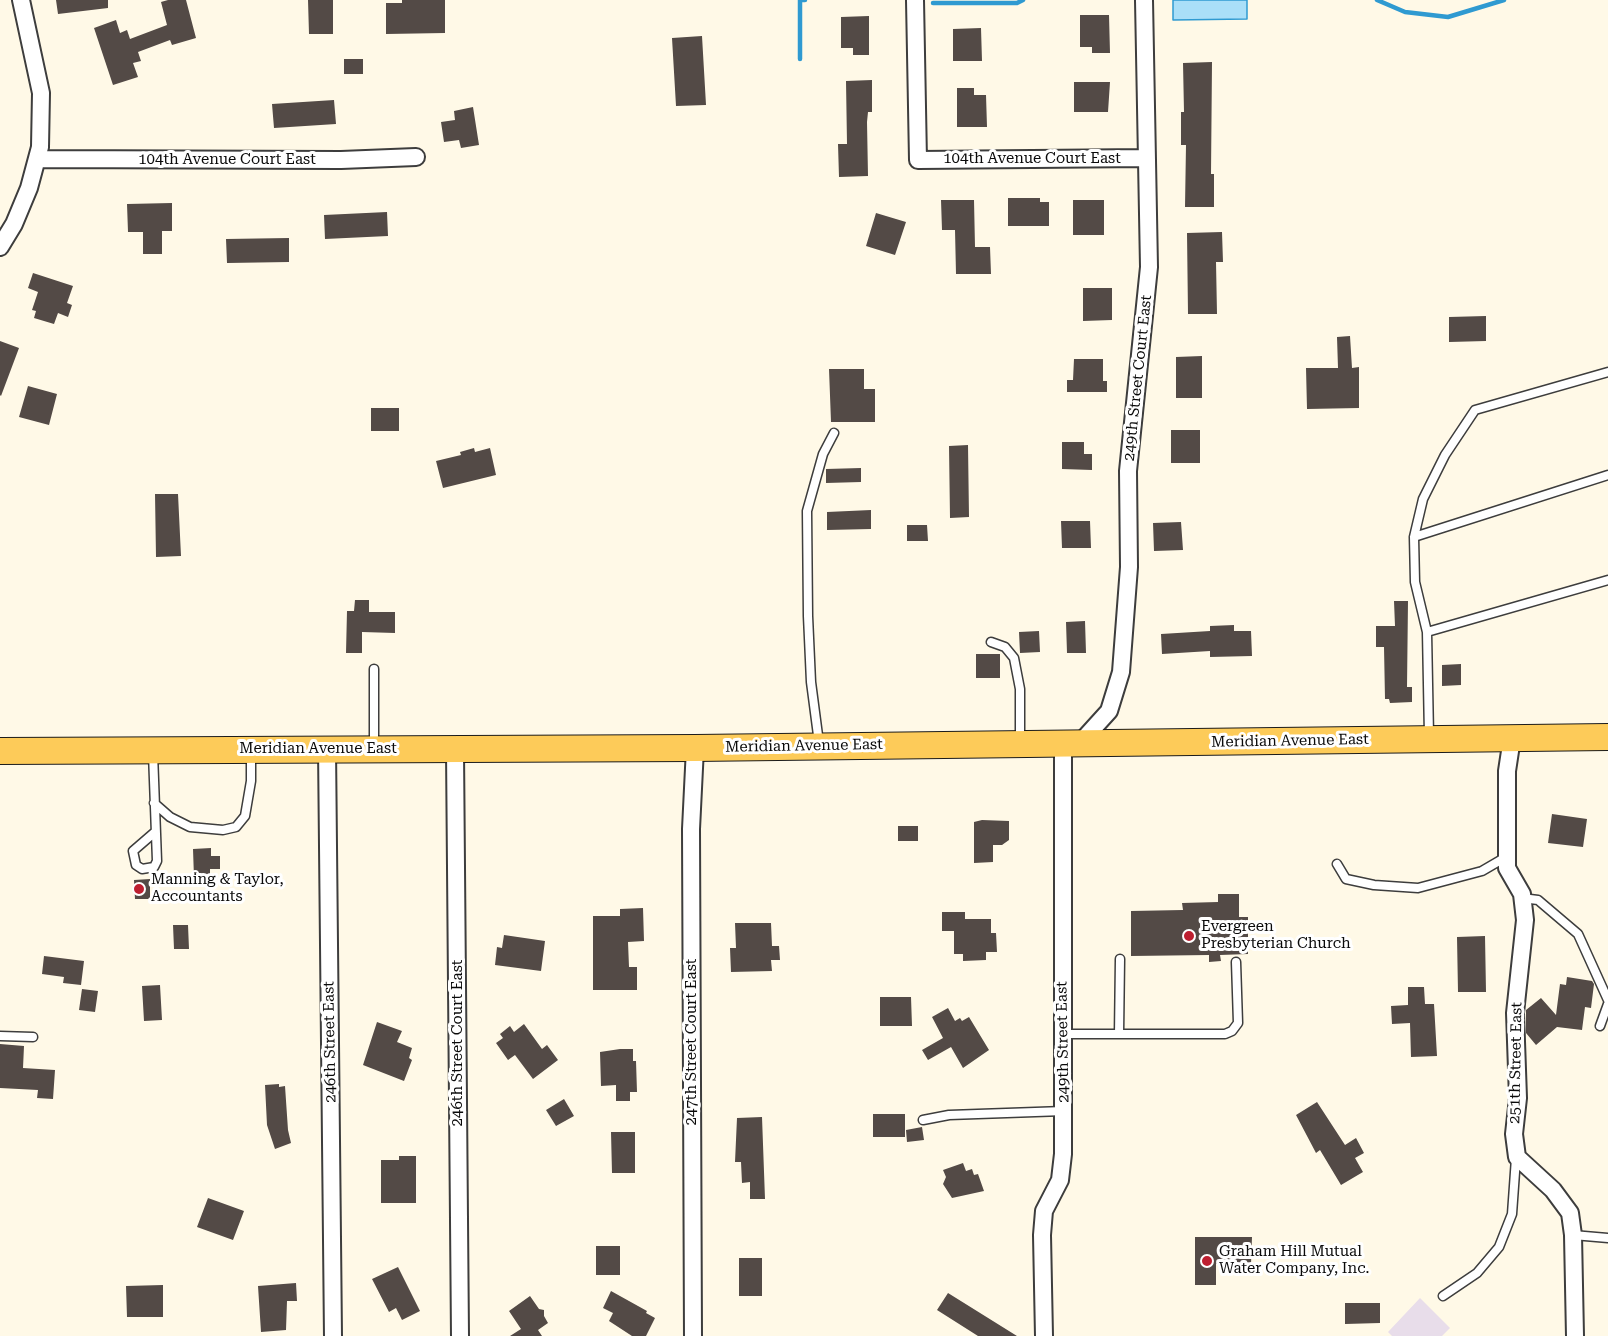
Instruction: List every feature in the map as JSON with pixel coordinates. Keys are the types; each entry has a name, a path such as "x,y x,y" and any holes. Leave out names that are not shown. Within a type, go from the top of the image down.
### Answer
{"main road":[{"name":"Meridian Avenue East","path":"0,751 695,748 1608,737"}],"street":[{"path":"0,247 14,225 38,159 41,93 21,0"},
{"name":"104th Avenue Court East","path":"915,0 918,159 1146,158"},
{"name":"249th Street Court East","path":"1071,743 1109,711 1119,682 1123,652 1129,567 1128,471 1148,285 1144,0"},
{"name":"104th Avenue Court East","path":"38,159 341,160 416,157"},
{"name":"251th Street East","path":"1512,738 1507,771 1507,868 1522,898 1525,920 1515,1013 1518,1098 1514,1134 1516,1157"},
{"name":"249th Street East","path":"1044,1336 1042,1235 1044,1211 1060,1180 1064,1111 1062,1034 1071,743"},
{"name":"246th Street East","path":"327,748 333,1336"},
{"name":"247th Street Court East","path":"693,1336 691,829 695,748"},
{"name":"246th Street Court East","path":"455,750 460,1336"},
{"path":"1516,1157 1563,1200 1570,1213 1574,1235 1575,1336"}],"lane":[{"path":"1429,739 1427,632 1415,582 1414,537 1423,499 1445,455 1475,410 1608,372"},
{"path":"820,746 809,649 807,511 823,454 834,433"},
{"path":"1414,537 1608,475"},
{"path":"1427,632 1608,580"},
{"path":"991,642 1005,647 1014,657 1020,689 1020,744"},
{"path":"374,669 374,749"},
{"path":"154,803 170,817 190,827 223,830 236,827 245,816 251,781 251,749"},
{"path":"152,750 155,832"},
{"path":"1337,864 1346,879 1374,885 1418,888 1482,871 1507,856"},
{"path":"1522,898 1538,900 1578,934 1608,1002 1600,1026"},
{"path":"1119,1034 1120,958"},
{"path":"1062,1034 1225,1034 1232,1031 1238,1023 1236,962"},
{"path":"0,1036 33,1037"},
{"path":"922,1120 949,1115 1064,1111"},
{"path":"1443,1296 1477,1273 1498,1247 1512,1214 1516,1157"},
{"path":"1574,1235 1608,1238"}],"shaded area":[{"path":"1420,1298 1450,1328 1442,1336 1392,1336 1388,1332"}],"water":[{"path":"1173,0 1247,0 1247,19 1173,20"}],"building":[{"path":"56,0 108,0 108,8 58,14"},
{"path":"186,0 196,38 172,45 170,40 138,52 141,61 133,63 138,77 113,85 94,28 116,20 120,33 127,30 130,39 167,25 161,2"},
{"path":"308,0 333,0 333,34 309,34"},
{"path":"402,0 445,0 445,33 386,34 386,3 402,3"},
{"path":"1080,15 1109,15 1110,53 1092,53 1092,47 1080,47"},
{"path":"869,16 869,55 853,55 853,48 841,48 841,17"},
{"path":"981,28 982,61 953,61 953,29"},
{"path":"702,36 706,105 676,106 672,38"},
{"path":"344,59 363,59 363,74 344,74"},
{"path":"1212,62 1211,174 1214,174 1214,207 1185,207 1186,145 1181,145 1181,112 1184,112 1183,63"},
{"path":"872,80 872,112 868,112 867,122 868,176 839,177 838,144 847,144 846,81"},
{"path":"1074,82 1110,82 1108,112 1074,112"},
{"path":"957,88 974,88 974,95 986,95 987,127 957,127"},
{"path":"334,100 336,124 274,128 272,104"},
{"path":"473,107 479,145 461,148 459,140 444,142 441,122 455,120 454,111"},
{"path":"1008,198 1040,198 1040,202 1049,202 1049,226 1008,226"},
{"path":"941,200 974,200 975,247 990,247 991,274 956,274 955,230 942,230"},
{"path":"1073,200 1104,200 1104,235 1073,235"},
{"path":"172,203 172,231 162,231 162,254 143,254 143,232 128,232 127,204"},
{"path":"387,212 388,236 325,239 324,215"},
{"path":"876,213 906,222 895,255 866,246"},
{"path":"1222,232 1223,262 1216,262 1217,314 1188,314 1187,233"},
{"path":"289,238 289,262 227,263 226,239"},
{"path":"33,273 73,286 67,303 72,305 68,317 58,313 54,324 34,318 36,311 32,310 38,292 28,288"},
{"path":"1083,288 1112,288 1112,320 1083,321"},
{"path":"1486,316 1486,341 1449,342 1449,317"},
{"path":"1350,336 1352,368 1359,367 1359,408 1307,409 1306,368 1338,368 1337,337"},
{"path":"0,341 19,348 1,396 0,395"},
{"path":"1202,356 1202,398 1176,398 1176,357"},
{"path":"1074,359 1103,359 1103,381 1107,381 1107,392 1067,392 1067,380 1073,380"},
{"path":"829,369 864,369 864,389 875,389 875,422 831,422"},
{"path":"28,386 57,394 49,425 19,417"},
{"path":"371,408 399,408 399,431 371,431"},
{"path":"1171,430 1200,430 1200,463 1171,463"},
{"path":"1062,442 1084,442 1084,454 1092,454 1092,470 1062,469"},
{"path":"968,445 969,517 950,518 949,446"},
{"path":"474,448 475,452 490,448 496,475 443,488 436,461 461,455 460,452"},
{"path":"861,468 861,482 826,483 826,469"},
{"path":"155,494 178,494 181,556 156,557"},
{"path":"871,510 871,529 827,530 827,512"},
{"path":"1061,521 1090,521 1091,548 1062,548"},
{"path":"1181,522 1183,550 1154,551 1153,523"},
{"path":"907,525 927,525 928,541 907,541"},
{"path":"355,600 369,600 369,612 395,612 395,633 362,632 362,653 346,653 347,611 354,611"},
{"path":"1394,601 1408,601 1407,687 1412,687 1412,702 1390,703 1389,699 1385,699 1384,647 1376,647 1376,626 1395,626"},
{"path":"1085,621 1086,653 1067,653 1066,622"},
{"path":"1234,625 1234,631 1251,631 1252,656 1210,657 1210,651 1162,654 1161,634 1210,631 1210,626"},
{"path":"1039,631 1040,652 1020,653 1019,632"},
{"path":"976,654 1000,654 1000,678 976,678"},
{"path":"1461,664 1461,685 1442,686 1442,665"},
{"path":"1552,814 1587,819 1583,847 1548,843"},
{"path":"1009,821 1009,840 1002,845 993,845 993,862 974,863 974,822"},
{"path":"898,826 918,826 918,841 898,841"},
{"path":"211,848 211,856 220,856 220,869 210,869 210,878 194,878 193,849"},
{"path":"150,879 150,899 135,899 134,880"},
{"name":"Evergreen Presbyterian Church","path":"1218,894 1239,894 1239,917 1248,917 1248,954 1220,955 1221,961 1209,962 1209,955 1131,956 1131,911 1183,910 1182,903 1218,902"},
{"path":"643,908 644,941 628,942 629,967 637,967 637,990 593,990 593,916 620,916 620,909"},
{"path":"942,912 965,912 965,919 991,919 991,933 996,933 997,952 986,952 986,960 963,961 963,954 954,954 954,931 942,931"},
{"path":"735,923 771,923 772,946 779,946 780,960 771,960 772,971 731,972 730,948 736,948"},
{"path":"173,925 188,925 189,949 174,949"},
{"path":"504,935 545,941 541,971 495,965 497,947 502,948"},
{"path":"1485,936 1486,992 1458,992 1457,937"},
{"path":"44,956 84,961 81,985 63,983 64,977 42,974"},
{"path":"1567,977 1592,981 1594,984 1591,1008 1585,1007 1582,1030 1557,1027 1536,1045 1526,1033 1526,1010 1541,998 1556,1015 1560,984 1566,985"},
{"path":"160,985 162,1020 144,1021 142,986"},
{"path":"1408,987 1424,987 1425,1004 1434,1004 1437,1056 1411,1057 1410,1023 1392,1024 1391,1006 1408,1005"},
{"path":"82,989 98,991 95,1012 79,1010"},
{"path":"880,997 911,997 912,1026 880,1026"},
{"path":"948,1008 955,1021 960,1018 962,1021 969,1017 989,1050 963,1068 951,1047 928,1060 922,1050 943,1038 932,1017"},
{"path":"377,1022 402,1031 397,1042 412,1048 409,1058 412,1060 404,1081 363,1065"},
{"path":"524,1024 542,1049 547,1045 558,1060 533,1079 515,1055 508,1060 496,1043 503,1038 500,1034 510,1026 514,1032"},
{"path":"0,1044 24,1046 23,1068 55,1070 53,1099 37,1098 38,1090 0,1088"},
{"path":"633,1049 633,1061 636,1061 637,1092 630,1092 630,1101 616,1101 616,1085 601,1086 600,1052"},
{"path":"279,1084 279,1087 285,1086 291,1143 275,1149 267,1125 265,1085"},
{"path":"564,1099 574,1116 556,1126 546,1110"},
{"path":"1317,1102 1345,1145 1356,1138 1364,1153 1355,1158 1363,1172 1341,1185 1320,1150 1316,1153 1296,1115"},
{"path":"873,1114 905,1114 905,1137 873,1137"},
{"path":"762,1117 765,1199 750,1199 750,1182 742,1183 741,1162 735,1162 737,1118"},
{"path":"922,1127 924,1140 907,1142 906,1130"},
{"path":"611,1132 635,1132 635,1173 612,1173"},
{"path":"399,1156 416,1156 416,1203 381,1203 381,1160 399,1160"},
{"path":"963,1163 966,1171 972,1169 974,1175 978,1174 984,1191 952,1198 943,1184 946,1177 943,1170"},
{"path":"208,1198 244,1211 233,1240 197,1227"},
{"path":"1195,1237 1252,1237 1251,1264 1216,1264 1216,1285 1195,1285"},
{"path":"596,1246 620,1246 620,1275 596,1275"},
{"path":"739,1258 762,1258 762,1296 739,1296"},
{"path":"398,1267 420,1311 402,1320 396,1308 389,1312 372,1279"},
{"path":"296,1283 297,1301 287,1301 286,1330 261,1332 258,1286"},
{"path":"163,1285 163,1317 127,1317 126,1286"},
{"path":"611,1291 655,1318 646,1336 632,1336 609,1321 613,1313 603,1308"},
{"path":"948,1293 1017,1336 978,1336 937,1310"},
{"path":"530,1296 539,1309 544,1310 548,1323 538,1330 542,1336 510,1336 521,1329 509,1311"},
{"path":"1345,1303 1380,1303 1380,1323 1345,1324"}],"waterway":[{"path":"800,59 800,0 805,0"},
{"path":"933,3 1017,3 1023,0"},
{"path":"1377,0 1405,12 1448,17 1504,0"}],"place":[{"name":"Manning & Taylor, Accountants","path":"139,889"},
{"name":"Evergreen Presbyterian Church","path":"1189,936"},
{"name":"Graham Hill Mutual Water Company, Inc.","path":"1207,1261"}]}
